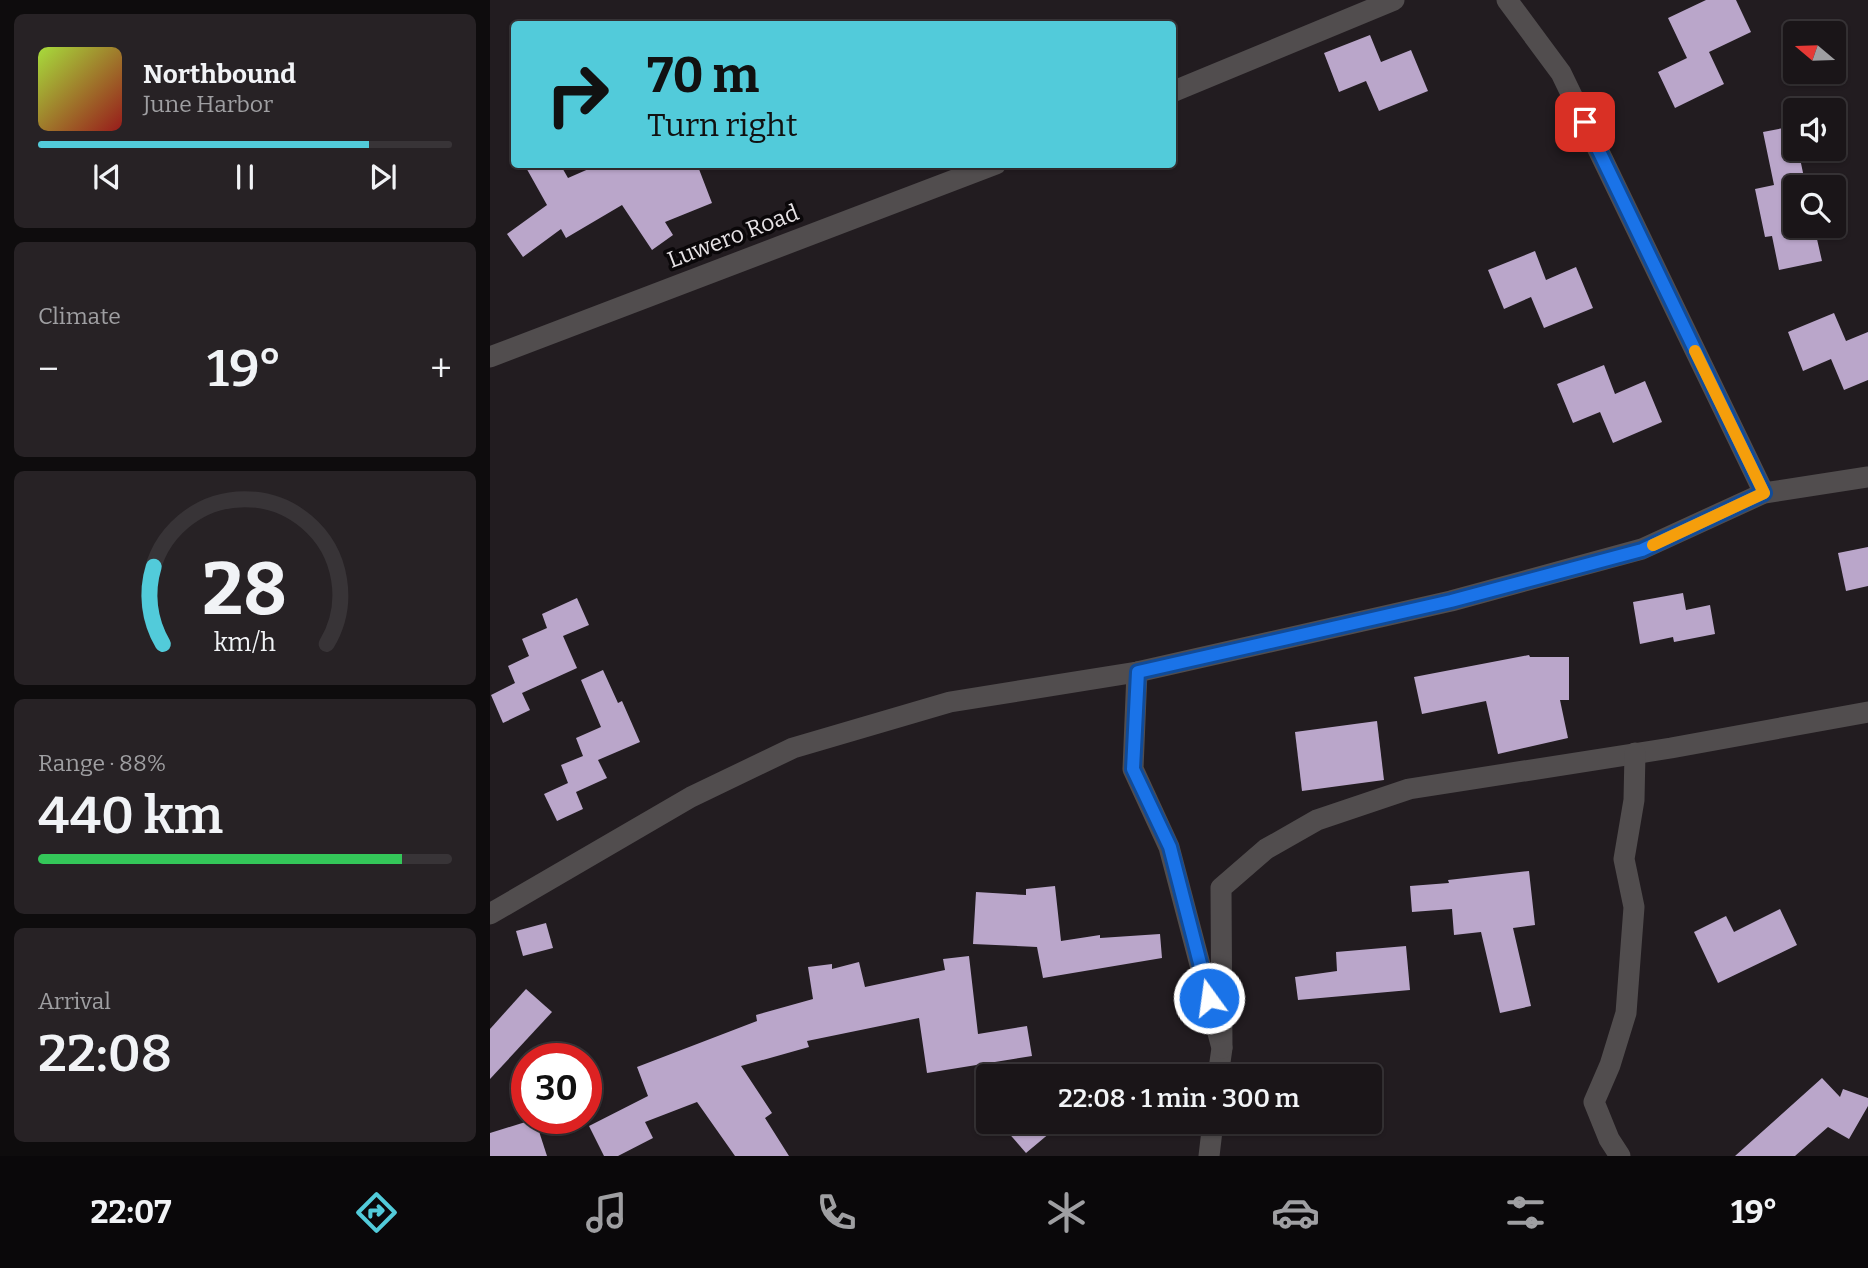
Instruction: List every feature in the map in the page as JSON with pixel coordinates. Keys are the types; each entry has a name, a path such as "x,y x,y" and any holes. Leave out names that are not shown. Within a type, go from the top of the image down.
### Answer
{"street":[{"path":"1176,90 1394,0"},
{"path":"1507,0 1561,73 1764,493"},
{"name":"Luwero Road","path":"490,357 986,168"},
{"path":"490,914 691,797 793,748 950,702 1138,672 1451,601 1642,550 1764,493 1868,477"},
{"path":"1138,672 1133,769 1170,847 1222,1048"},
{"path":"1220,1064 1222,1048 1221,888 1266,849 1317,820 1409,789 1671,748 1868,712"},
{"path":"1620,1156 1609,1139 1594,1102 1610,1065 1626,1013 1634,907 1625,859 1634,800 1635,753"},
{"path":"1209,1156 1212,1134"}],"building":[{"path":"1706,0 1736,0 1751,32 1709,52 1724,84 1675,108 1658,72 1687,58 1668,18"},
{"path":"1370,35 1381,62 1411,50 1428,91 1379,111 1366,81 1339,92 1324,53"},
{"path":"1783,128 1783,161 1801,161 1803,175 1783,175 1783,238 1817,238 1822,261 1779,270 1772,236 1765,237 1755,189 1774,185 1763,132"},
{"path":"526,168 562,168 568,178 591,168 699,168 712,203 665,222 673,235 652,250 622,205 566,238 561,229 523,257 507,234 547,205"},
{"path":"1535,251 1546,280 1576,267 1593,308 1544,328 1531,297 1504,309 1488,270"},
{"path":"1834,313 1846,341 1868,332 1868,380 1844,390 1831,359 1803,371 1788,332"},
{"path":"1604,365 1615,394 1645,381 1662,422 1613,443 1600,412 1573,423 1557,384"},
{"path":"1868,547 1868,586 1846,591 1838,553"},
{"path":"1683,593 1686,610 1710,605 1715,634 1674,642 1673,637 1640,644 1633,602"},
{"path":"577,598 589,625 563,636 577,668 522,693 530,710 503,723 491,695 515,683 508,666 529,656 522,639 547,628 542,614"},
{"path":"1529,655 1569,657 1569,700 1560,700 1568,738 1498,754 1486,701 1422,714 1414,677"},
{"path":"603,670 618,703 622,701 640,742 598,760 607,778 576,792 583,809 557,821 544,794 568,783 561,765 583,756 576,738 601,727 581,680"},
{"path":"1377,721 1384,780 1302,791 1295,732"},
{"path":"1529,871 1535,925 1513,928 1531,1006 1500,1013 1481,932 1454,935 1452,909 1412,912 1410,886"},
{"path":"1055,886 1061,941 1100,935 1100,938 1160,934 1162,958 1043,978 1037,947 973,944 976,892 1026,895 1026,889"},
{"path":"1780,909 1797,945 1718,983 1694,932 1726,916 1734,932"},
{"path":"546,923 553,948 523,956 516,931"},
{"path":"1406,946 1410,990 1298,1000 1295,977 1337,971 1336,952"},
{"path":"969,956 978,1034 1027,1026 1032,1056 927,1073 919,1018 807,1041 809,1047 741,1066 772,1113 765,1118 789,1156 735,1156 697,1102 645,1122 653,1138 618,1156 604,1156 593,1134 602,1134 602,1119 648,1096 637,1067 757,1021 756,1015 813,999 808,967 832,964 832,969 859,962 865,987 945,970 943,959"},
{"path":"526,989 552,1012 523,1043 511,1043 511,1056 490,1079 490,1029"},
{"path":"1822,1078 1840,1097 1843,1089 1868,1098 1868,1106 1849,1139 1828,1127 1795,1156 1735,1156"},
{"path":"511,1126 511,1134 540,1134 547,1156 490,1156 490,1133"},
{"path":"1009,1134 1049,1134 1026,1153"}],"slow traffic":[{"path":"1653,545 1764,493 1695,351"}],"route":[{"path":"1209,998 1170,847 1133,769 1138,672 1451,601 1642,550 1764,493 1585,122"}]}
